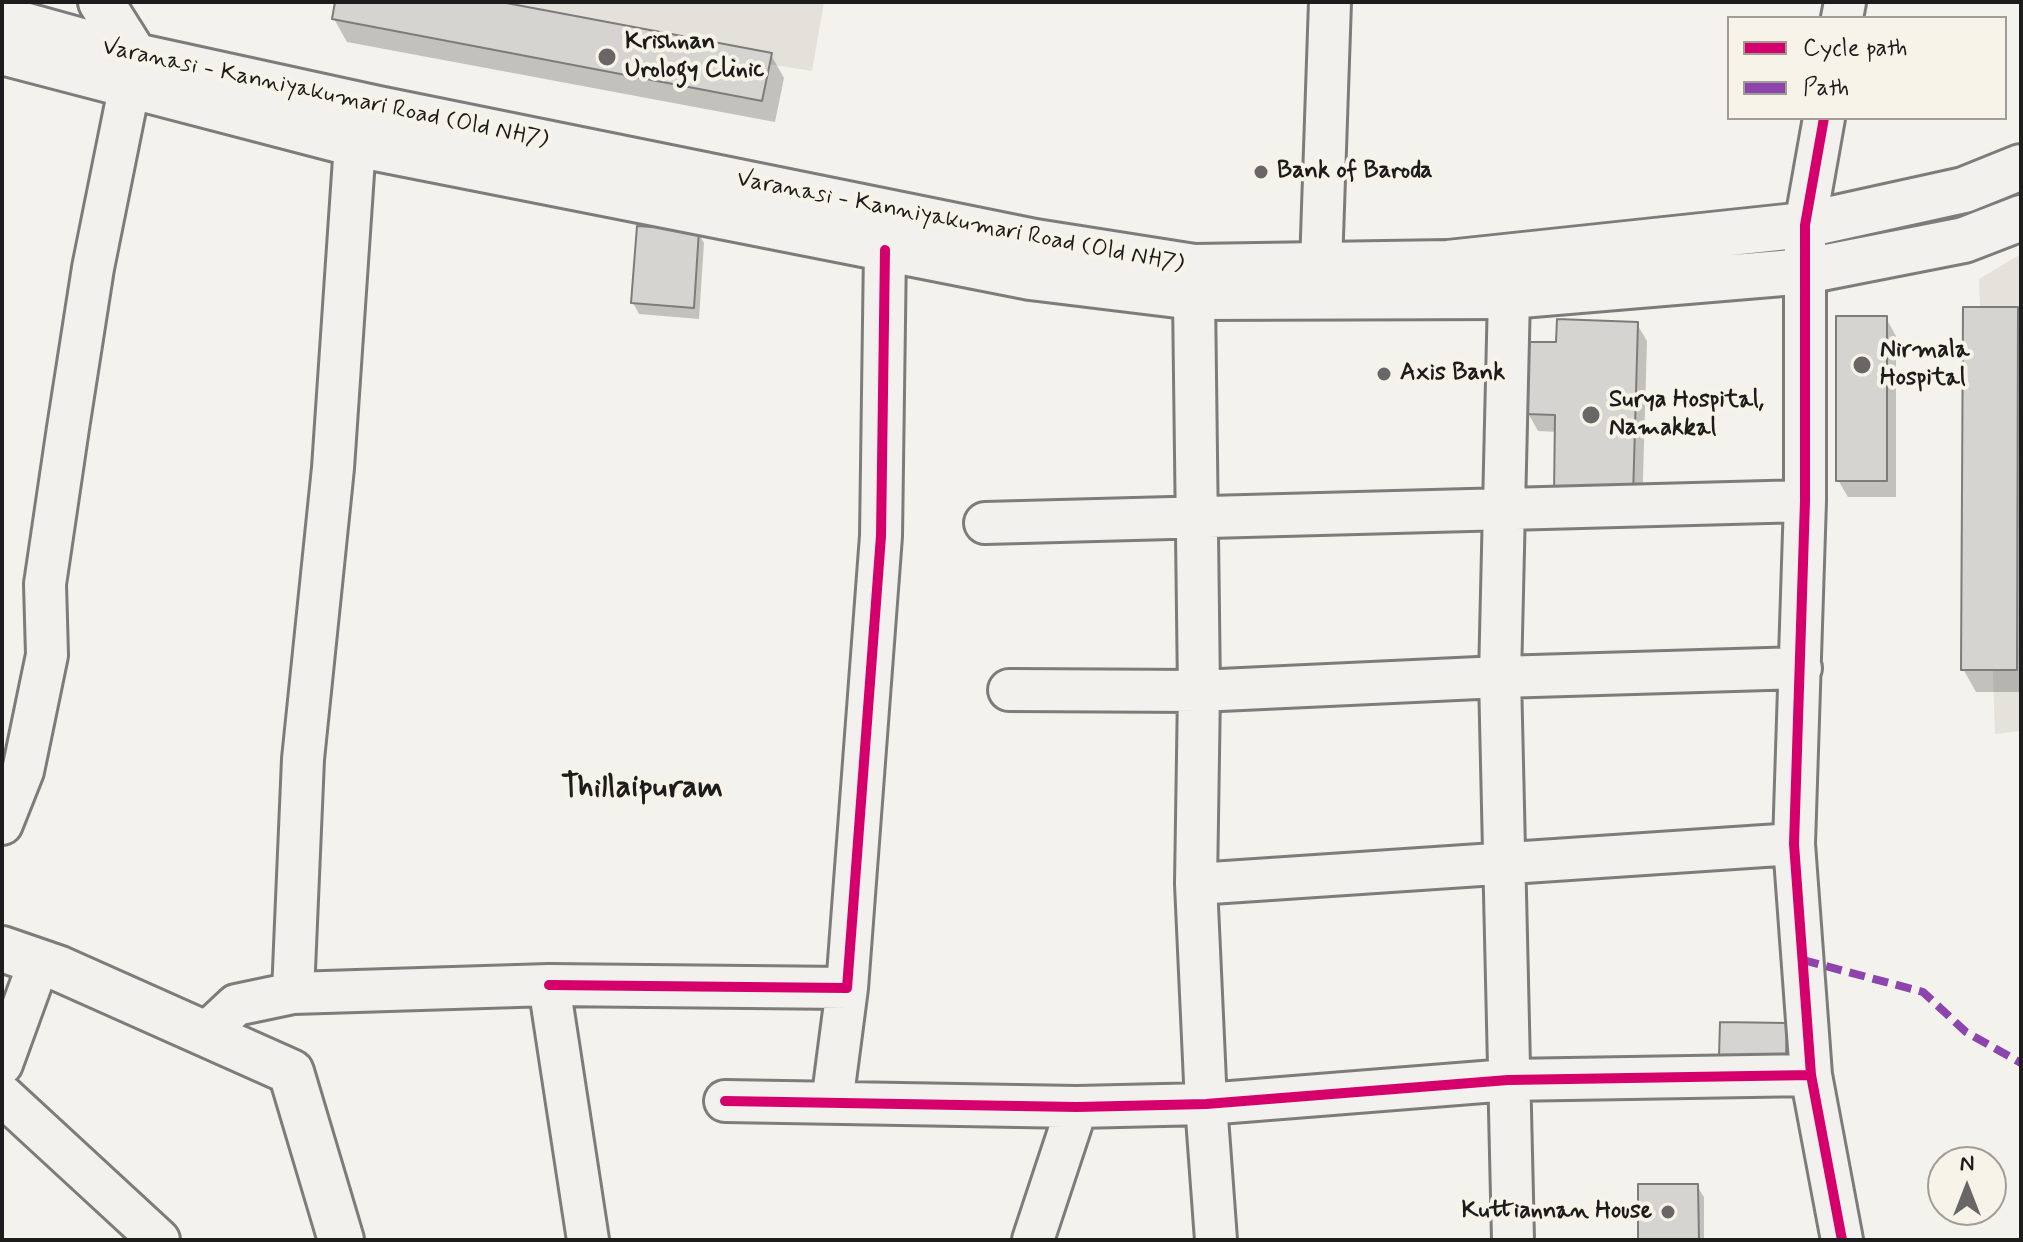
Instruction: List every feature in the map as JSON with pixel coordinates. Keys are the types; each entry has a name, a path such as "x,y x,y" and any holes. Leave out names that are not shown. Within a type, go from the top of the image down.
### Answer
{"main road":[{"path":"101,2 132,70"},
{"name":"Varanasi - Kanniyakumari Road (Old NH7)","path":"2,19 132,70 355,144 1030,277 1194,297 1509,296 1806,271 1964,240 2021,218"},
{"name":"Varanasi - Kanniyakumari Road (Old NH7)","path":"2,52 378,109 1035,242 1194,267 1448,263 1805,225 1964,190 2021,167"},
{"path":"20,956 291,1072 341,1240"}],"street":[{"path":"1321,266 1330,2"},
{"path":"2,824 23,771 47,655 45,584 93,268 132,70"},
{"path":"1824,120 1805,225 1805,501 1794,844 1811,1075 1842,1240"},
{"path":"293,993 303,759 333,468 355,144"},
{"path":"832,1103 847,988 881,536 885,250"},
{"path":"1509,296 1500,677 1513,1240"},
{"path":"1194,297 1199,691 1196,884 1216,1240"},
{"path":"985,523 1805,501"},
{"path":"1009,690 1199,691 1500,677 1801,668"},
{"path":"1196,884 1794,844"},
{"path":"2,1064 20,956"},
{"path":"205,1034 236,1005 293,993 549,985 847,988"},
{"path":"549,985 588,1240"},
{"path":"725,1101 1077,1107 1206,1104 1508,1080 1811,1075"},
{"path":"2,1095 159,1240"},
{"path":"1033,1240 1077,1107"}],"shaded area":[{"path":"375,2 824,2 812,71"},
{"path":"2021,254 2021,731 1995,734 1979,279"}],"building":[{"path":"335,2 501,2 772,53 762,101 332,19"},
{"path":"637,226 699,230 694,308 631,303"},
{"path":"1963,307 2018,307 2017,670 1961,670"},
{"path":"1836,316 1887,316 1887,481 1836,481"},
{"path":"1557,319 1638,322 1633,497 1554,495 1555,415 1526,414 1528,342 1556,342"},
{"path":"1720,1022 1787,1023 1786,1059 1719,1057"},
{"name":"Kuttiannan House","path":"1638,1184 1698,1184 1699,1240 1638,1240"}],"marked path":[{"path":"1803,960 1923,992 1966,1032 2021,1063"}],"cycle path":[{"path":"1824,120 1805,225 1805,501 1794,844 1811,1075 1842,1240"},
{"path":"549,985 847,988 881,536 885,250"},
{"path":"725,1101 1077,1107 1206,1104 1508,1080 1811,1075"}],"place":[{"name":"Krishnan Urology Clinic","path":"607,57"},
{"name":"Bank of Baroda","path":"1261,172"},
{"name":"Nirmala Hospital","path":"1862,365"},
{"name":"Axis Bank","path":"1384,374"},
{"name":"Surya Hospital, Namakkal","path":"1591,415"},
{"name":"Kuttiannan House","path":"1668,1212"}],"district":[{"name":"Thillaipuram","path":"642,789"}]}
